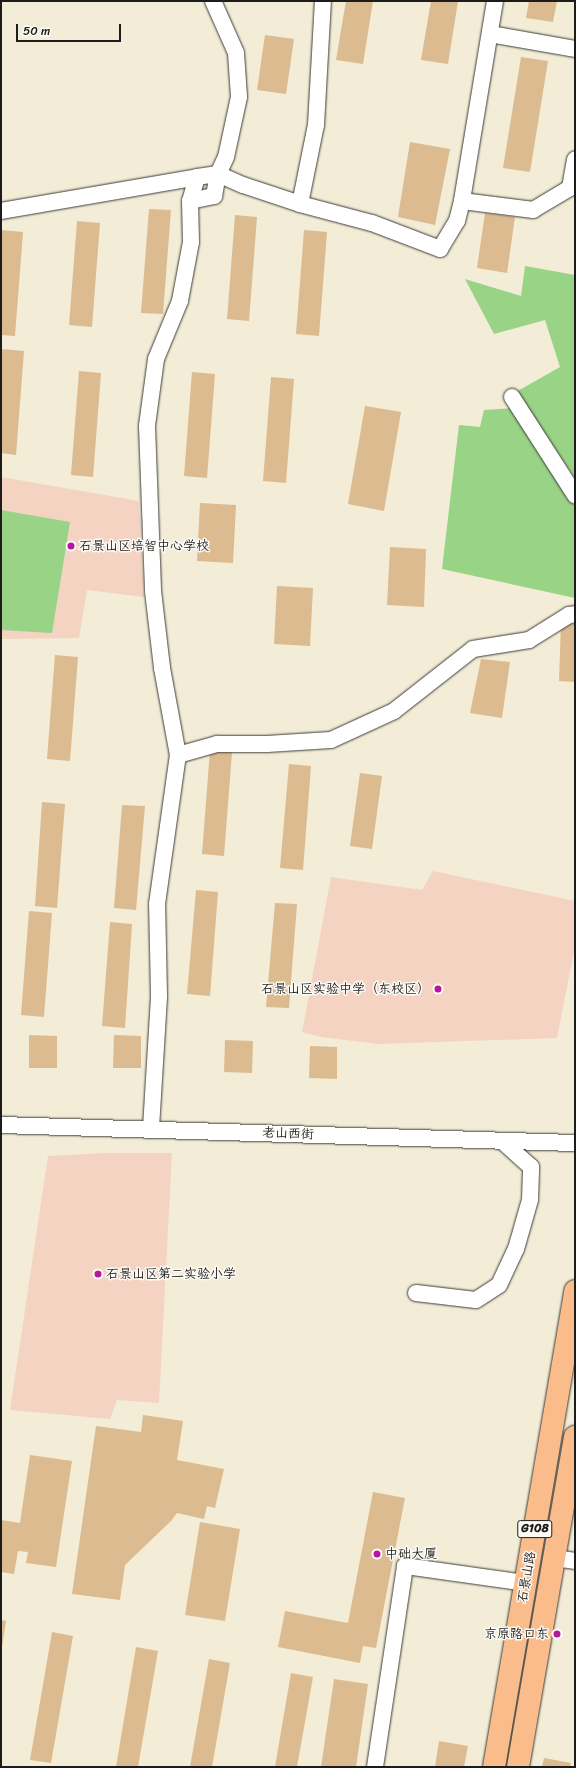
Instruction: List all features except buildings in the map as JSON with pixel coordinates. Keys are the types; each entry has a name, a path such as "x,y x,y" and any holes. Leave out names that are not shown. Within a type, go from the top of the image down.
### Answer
{"highway":[{"name":"石景山路","path":"494,1767 575,1291"},
{"name":"石景山路","path":"518,1767 575,1439"}],"street":[{"path":"190,201 214,196 218,174 226,157 239,97 236,53 213,1"},
{"path":"300,204 316,125 323,1"},
{"path":"1,211 218,174 243,185 300,204 372,224 440,249 457,220 462,201 495,1"},
{"path":"490,34 575,49"},
{"path":"462,201 533,210 573,186 575,160"},
{"path":"152,1128 158,996 157,904 178,755 162,668 153,592 147,426 156,359 180,302 191,242 190,201 197,177"},
{"path":"512,397 575,495"},
{"path":"178,755 217,744 267,744 331,740 394,711 473,649 529,640 569,615 575,614"},
{"name":"老山西街","path":"1,1124 152,1128 503,1142 575,1143"},
{"path":"416,1293 476,1300 499,1285 516,1249 530,1200 530,1167 503,1142"},
{"path":"554,1558 575,1561"},
{"path":"375,1767 405,1566 526,1583"}],"shaded area":[{"name":"石景山区培智中心学校","path":"1,477 139,501 144,597 87,590 79,638 1,639"},
{"name":"石景山区实验中学（东校区）","path":"433,871 575,901 575,946 557,1038 378,1044 321,1037 302,1032 331,877 422,890"},
{"name":"石景山区第二实验小学","path":"105,1153 172,1153 159,1403 117,1400 110,1419 10,1410 48,1156"}],"green space":[{"path":"525,266 575,275 575,478 516,392 560,367 545,320 494,334 465,279 521,296"},
{"path":"512,408 575,501 575,598 442,569 459,425 480,427 484,410"},
{"path":"1,510 70,522 52,633 1,630"}],"place":[{"name":"石景山区培智中心学校","path":"71,546"},
{"name":"石景山区实验中学（东校区）","path":"438,989"},
{"name":"石景山区第二实验小学","path":"98,1274"},
{"name":"中础大厦","path":"377,1554"},
{"name":"京原路口东","path":"557,1634"}]}
